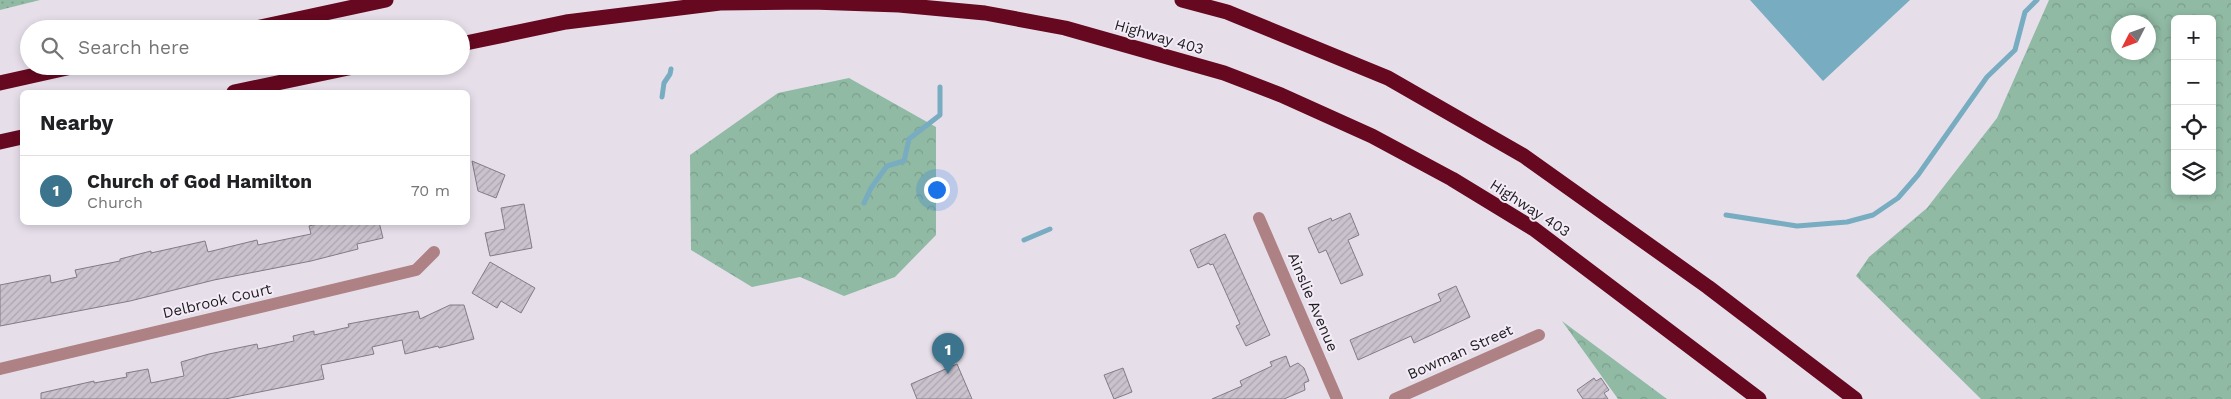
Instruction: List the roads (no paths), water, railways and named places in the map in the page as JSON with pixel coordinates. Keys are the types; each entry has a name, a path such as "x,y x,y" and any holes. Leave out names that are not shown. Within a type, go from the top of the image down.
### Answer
{"highway":[{"path":"293,20 386,0"},
{"path":"1182,0 1227,12 1388,78 1524,156 1708,287 1855,399"},
{"name":"Highway 403","path":"470,42 566,22 720,3 812,2 899,5 985,14 1074,31 1224,74 1281,95 1372,136 1452,180 1534,229 1760,399"},
{"path":"0,83 36,75"},
{"path":"244,90 315,75"},
{"path":"0,142 20,137"}],"street":[{"name":"Ainslie Avenue","path":"1259,218 1337,399"},
{"name":"Delbrook Court","path":"0,369 416,270 434,252"},
{"name":"Bowman Street","path":"1394,399 1539,335"}],"water":[{"path":"1750,0 1910,0 1823,81"}],"waterway":[{"path":"1726,215 1797,226 1847,222 1873,215 1898,198 1918,175 1987,77 2015,50 2025,12 2037,0"},
{"path":"662,97 664,83 671,69"},
{"path":"864,203 871,188 887,166 904,161 909,139 940,115 940,87"},
{"path":"1024,240 1050,229"}],"place":[{"name":"Church of God Hamilton","path":"948,374"}]}
